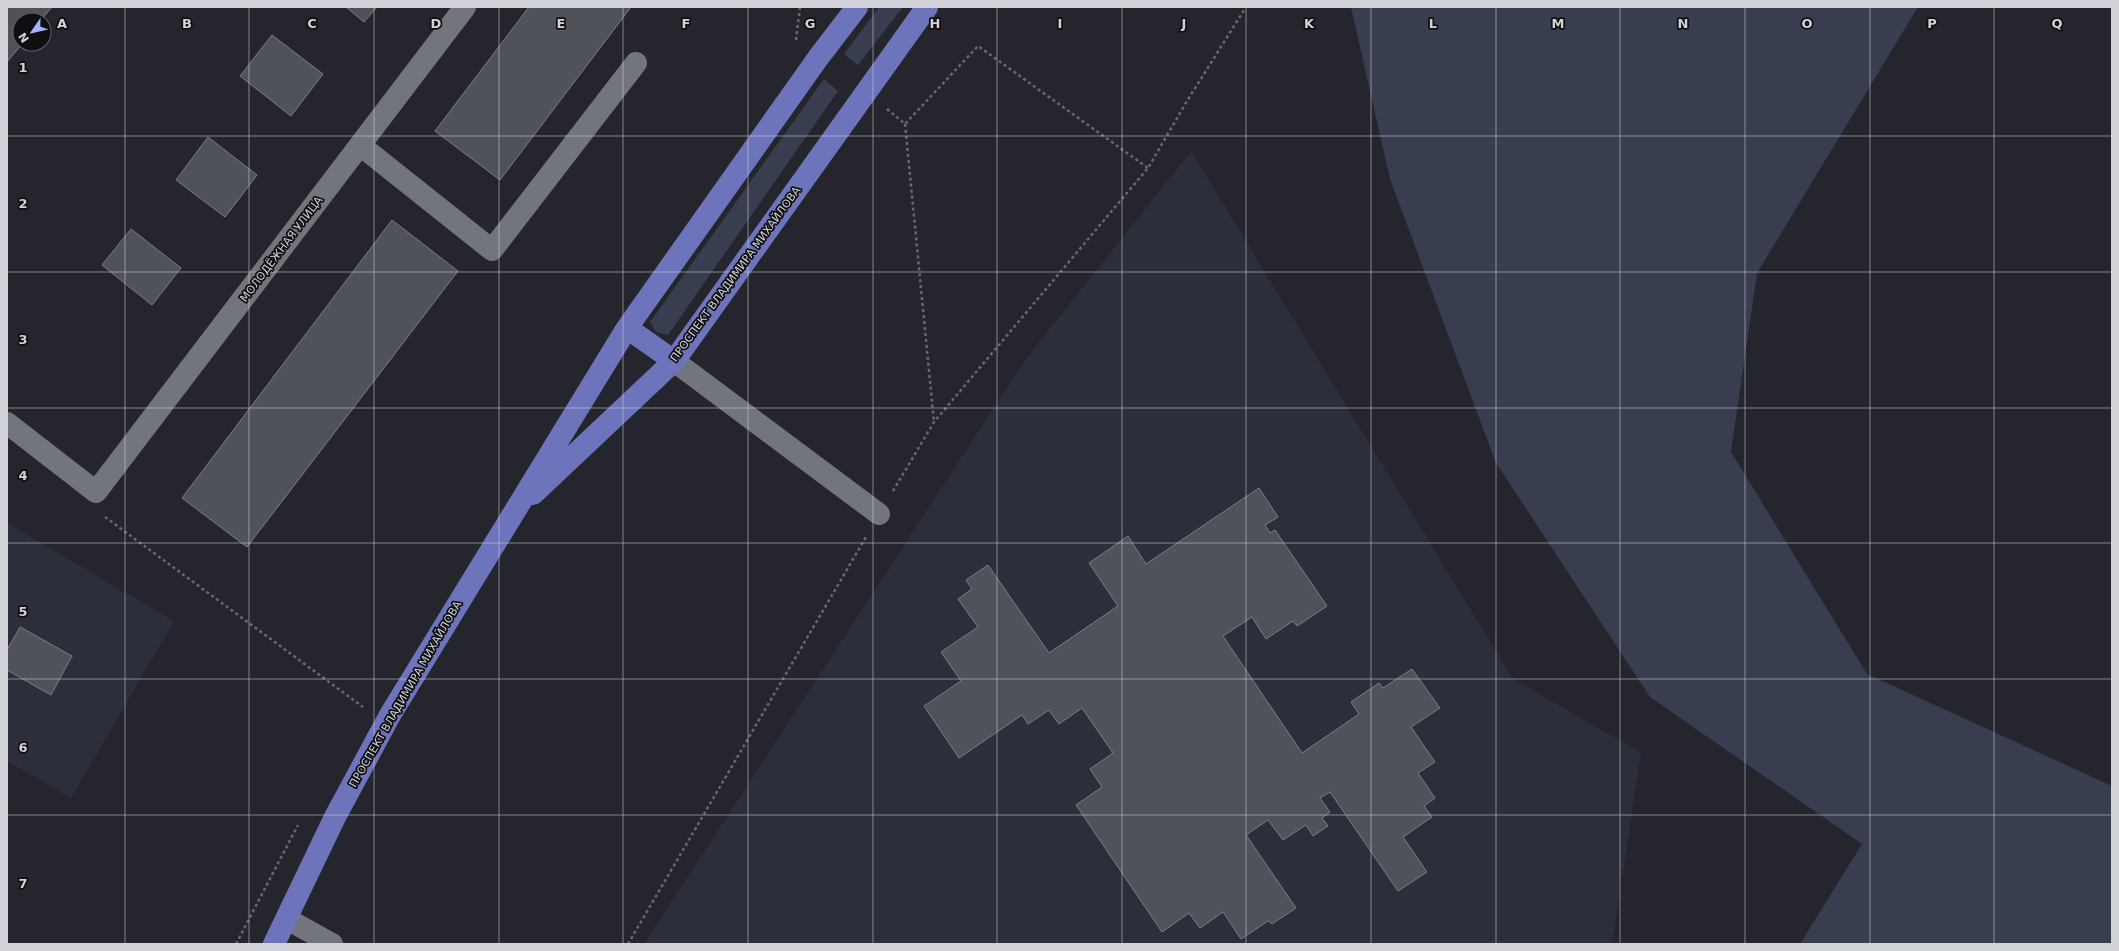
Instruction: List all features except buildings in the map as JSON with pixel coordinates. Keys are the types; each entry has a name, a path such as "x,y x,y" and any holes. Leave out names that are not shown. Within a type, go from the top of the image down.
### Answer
{"main road":[{"name":"ПРОСПЕКТ ВЛАДИМИРА МИХАЙЛОВА","path":"274,944 335,817 390,715 627,328 818,58 857,7"},
{"name":"ПРОСПЕКТ ВЛАДИМИРА МИХАЙЛОВА","path":"512,514 674,361 927,7"},
{"path":"627,328 674,361"}],"street":[{"name":"МОЛОДЁЖНАЯ УЛИЦА","path":"96,492 465,7"},
{"path":"360,145 492,250 636,63"},
{"path":"674,361 879,514"},
{"path":"7,423 96,492"},
{"path":"287,919 332,944"}],"path":[{"path":"628,944 934,422 1148,168 1187,101 1246,7"},
{"path":"905,124 978,46 1148,168"},
{"path":"865,92 905,124 934,422"},
{"path":"96,492 102,514 364,708"}],"shaded area":[{"path":"879,7 903,7 858,65 844,54"},
{"path":"1351,7 1918,7 1757,273 1731,452 1867,674 2112,786 2112,944 1800,944 1862,844 1650,697 1496,463 1390,179"},
{"path":"824,79 838,91 668,335 656,332 650,322"},
{"path":"1191,151 1513,679 1641,753 1612,944 644,944 1023,363"},
{"path":"7,523 174,621 71,798 7,761"}]}
